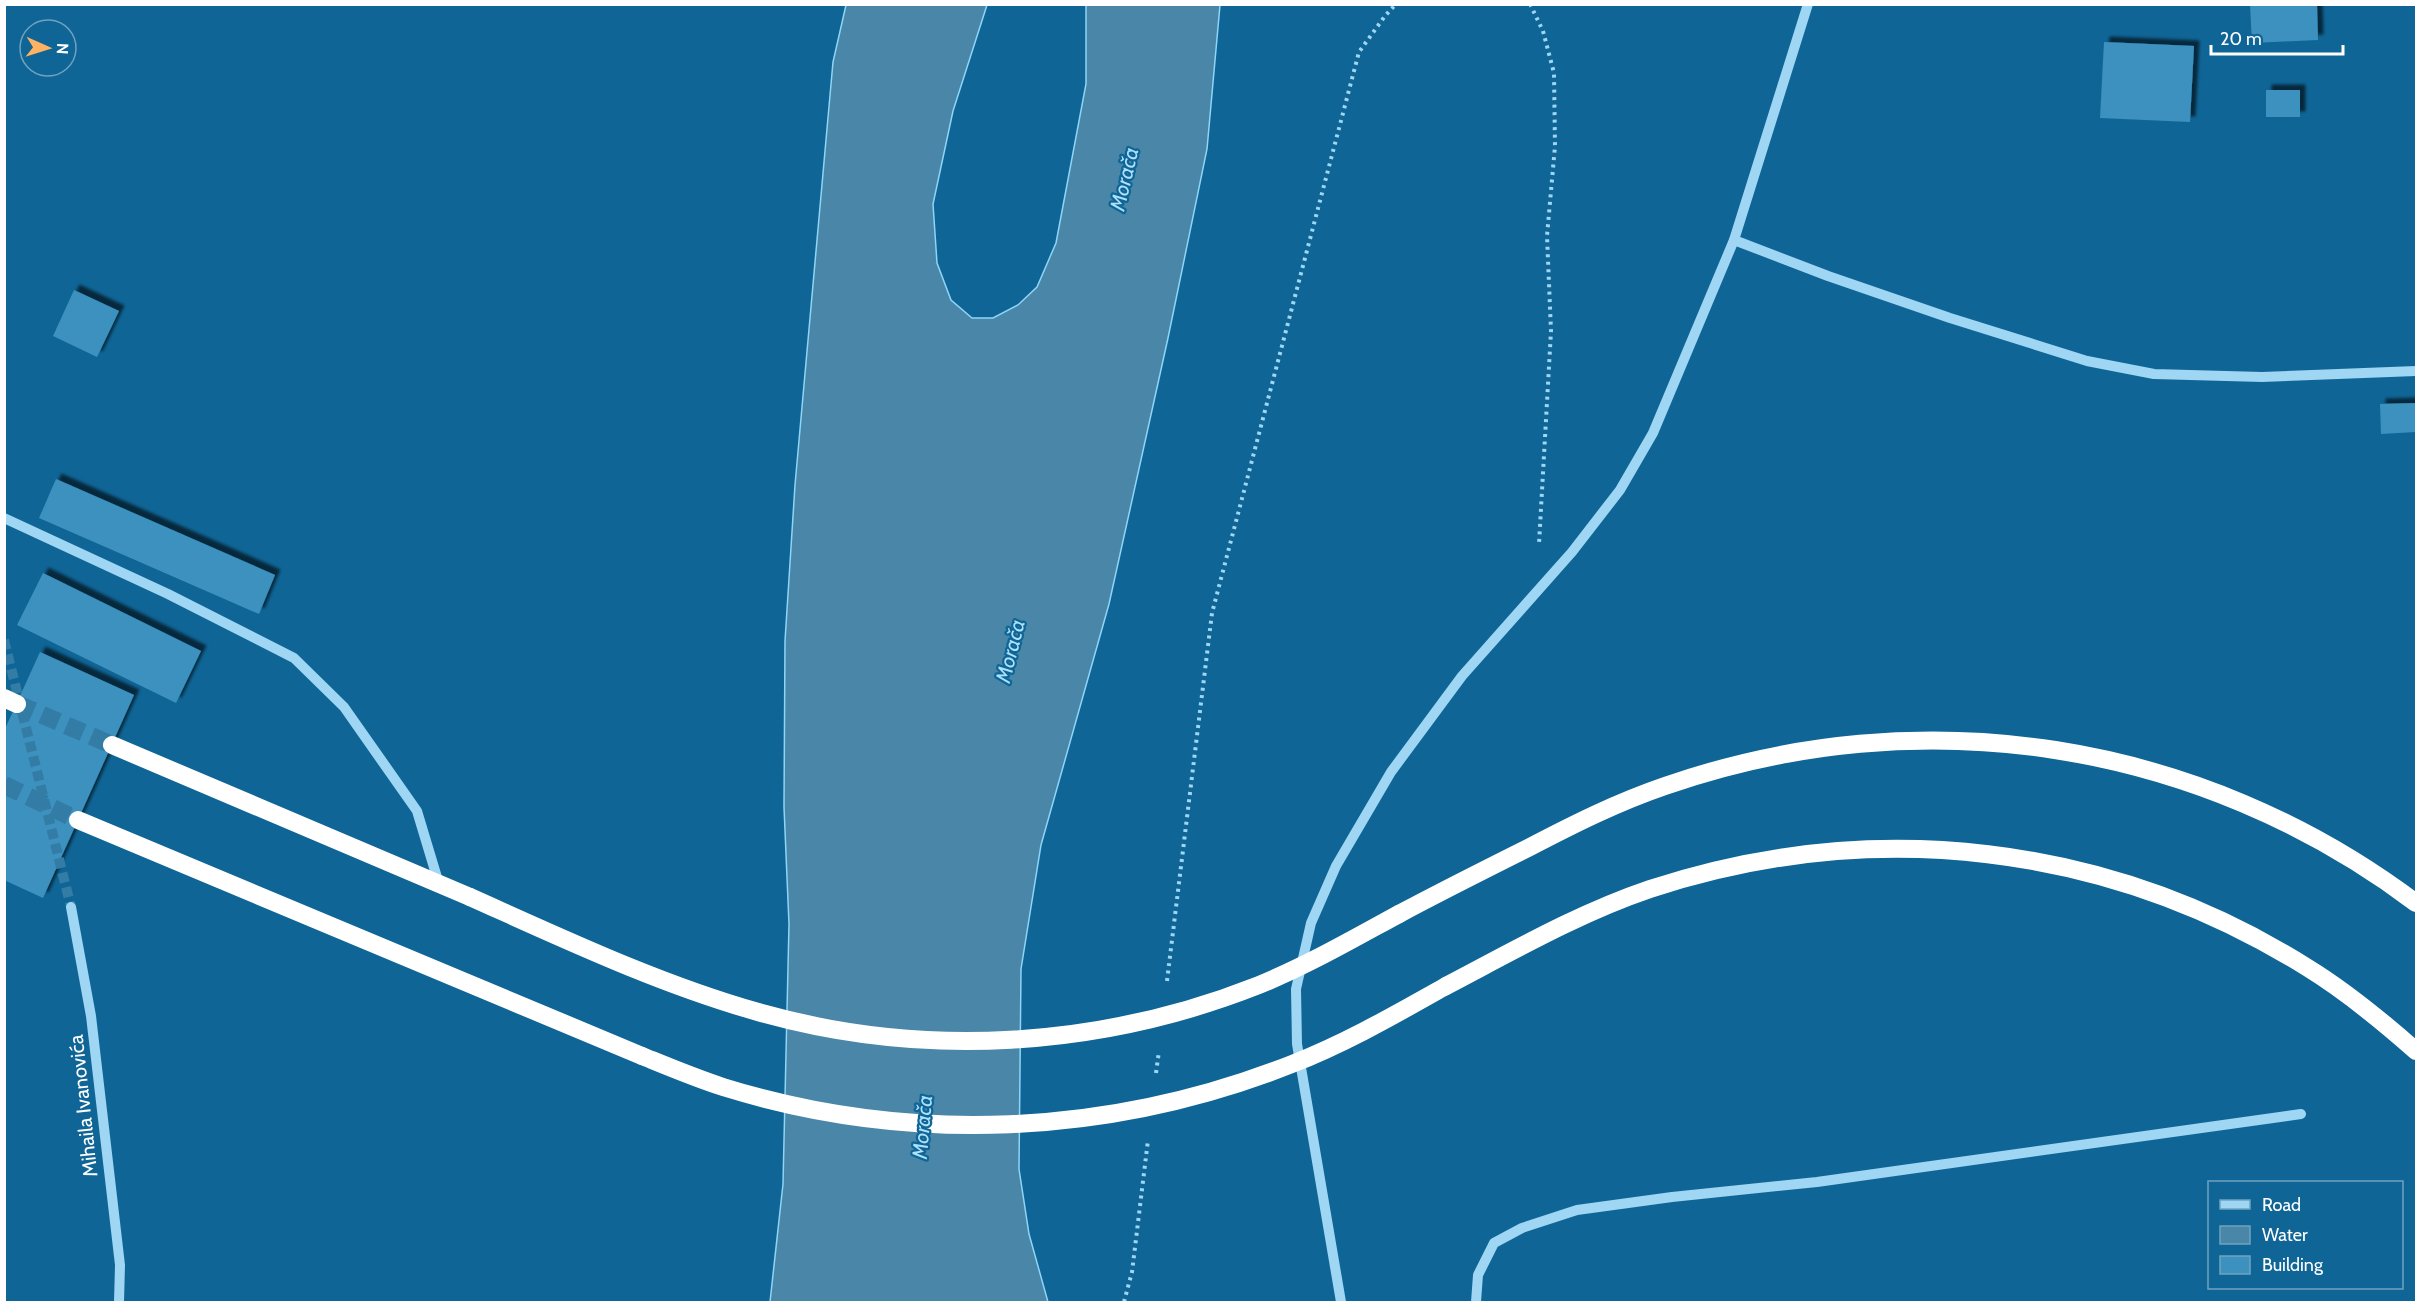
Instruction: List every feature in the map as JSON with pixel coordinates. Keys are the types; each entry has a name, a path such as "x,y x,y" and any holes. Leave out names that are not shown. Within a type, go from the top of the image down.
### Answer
{"highway":[{"path":"112,746 470,897 601,955 707,995 757,1012 848,1032 916,1039 969,1042 1025,1040 1079,1034 1119,1027 1221,999 1321,957 1399,914 1591,816 1664,786 1734,765 1851,745 1910,741 1981,742 2052,749 2115,761 2185,781 2238,800 2302,829 2344,853 2416,903"},
{"path":"78,819 687,1074 768,1100 886,1121 979,1126 1025,1125 1110,1115 1178,1101 1217,1090 1293,1064 1332,1047 1446,986 1597,910 1648,890 1711,871 1758,861 1828,851 1902,848 1990,854 2058,865 2118,880 2181,902 2225,922 2308,968 2357,1002 2416,1051"}],"street":[{"path":"1341,1302 1297,1044 1296,990 1311,922 1336,867 1391,772 1462,676 1572,552 1620,490 1653,433 1734,240 1808,4"},
{"path":"1734,240 1828,276 1950,318 2087,361 2154,374 2262,377 2416,371"},
{"path":"4,518 168,594 294,658 344,707 417,811 439,884"},
{"name":"Mihaila Ivanovića","path":"71,907 91,1016 120,1265 119,1302"},
{"path":"1476,1302 1478,1275 1494,1243 1522,1228 1577,1210 1817,1182 2301,1114"}],"path":[{"path":"1166,990 1212,613 1359,52 1396,4"},
{"path":"1530,4 1544,31 1554,73 1555,147 1546,236 1551,332 1536,593"},
{"path":"1155,1084 1159,1048"},
{"path":"1124,1302 1132,1272 1149,1131"}],"water":[{"name":"Morača","path":"846,5 987,5 953,111 933,204 937,263 951,300 972,318 993,318 1018,305 1037,287 1056,243 1086,84 1086,5 1220,5 1207,149 1168,338 1109,604 1041,845 1021,969 1019,1169 1029,1234 1048,1302 770,1302 783,1184 789,924 784,807 785,641 795,485 833,62"}],"building":[{"path":"2250,4 2317,4 2318,40 2252,43"},
{"path":"2104,42 2194,46 2190,122 2100,118"},
{"path":"2266,90 2300,90 2300,117 2266,117"},
{"path":"74,290 119,311 97,357 53,336"},
{"path":"2416,403 2416,432 2381,434 2380,404"},
{"path":"56,479 275,575 259,614 39,518"},
{"path":"43,573 201,651 176,703 17,625"},
{"path":"40,652 134,695 43,898 4,880 4,731"}],"tunnel":[{"path":"4,640 71,907"},
{"path":"17,704 112,745"},
{"path":"4,785 78,820"}]}
